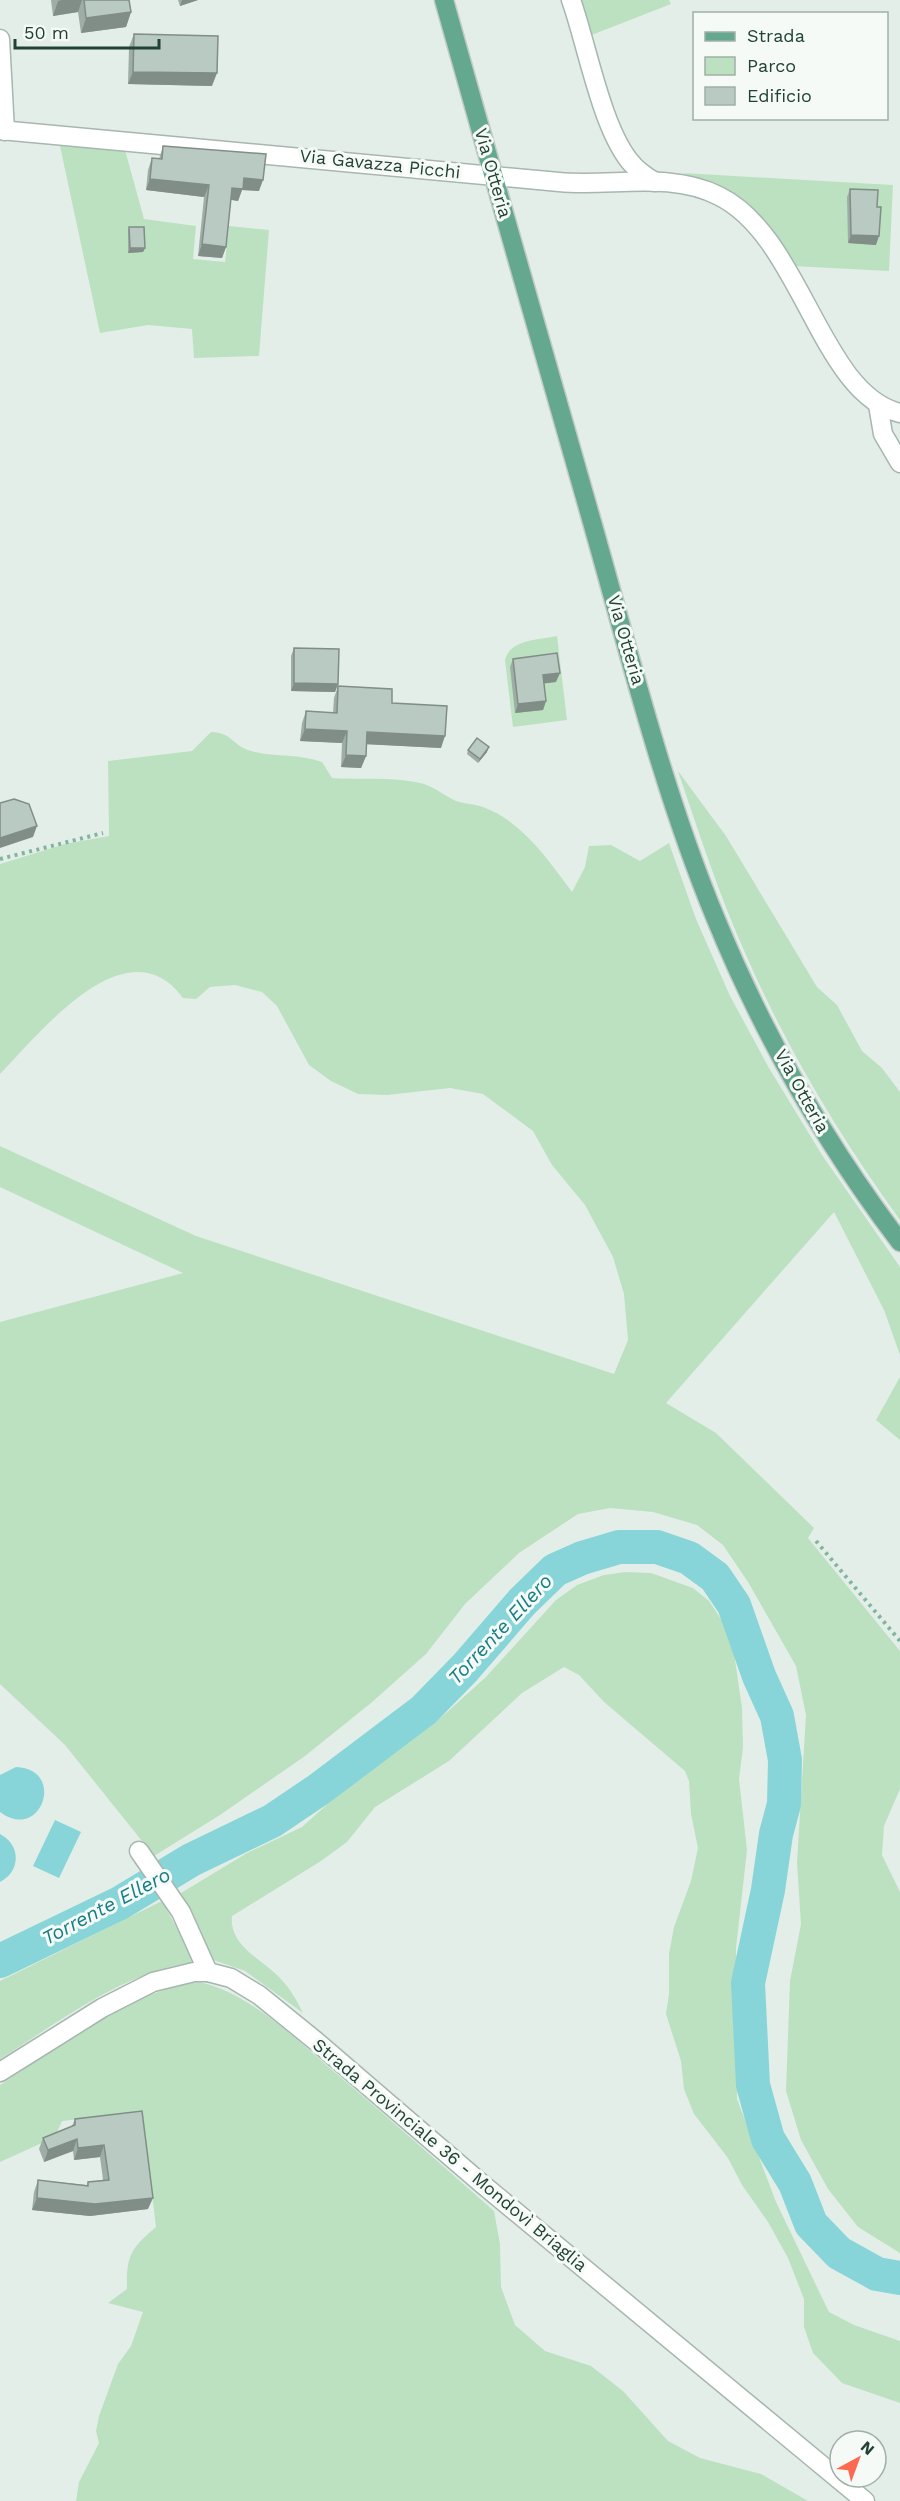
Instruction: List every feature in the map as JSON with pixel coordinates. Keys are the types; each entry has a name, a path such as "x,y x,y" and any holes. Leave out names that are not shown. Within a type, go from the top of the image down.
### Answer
{"main road":[{"name":"Via Otteria","path":"444,0 663,766 715,918 775,1044 814,1116 850,1172 900,1242"}],"street":[{"path":"571,0 596,87 621,147 633,166 655,182"},
{"path":"0,39 3,131"},
{"name":"Via Gavazza Picchi","path":"3,131 252,151 593,184 675,182 700,187 728,201 754,221 779,256 855,385 878,405 900,413"},
{"path":"878,405 884,434 900,463"},
{"path":"139,1851 180,1912 208,1972"},
{"name":"Strada Provinciale 36 - Mondovì Briaglia","path":"0,2072 123,1995 164,1978 208,1972 231,1978 259,1995 865,2501"}],"path":[{"path":"0,859 103,833"},
{"path":"816,1541 900,1641"}],"green space":[{"path":"577,0 669,0 671,4 589,36"},
{"path":"60,146 125,150 144,219 196,226 193,259 225,262 229,226 269,230 259,356 194,358 192,329 148,325 100,333"},
{"path":"683,173 893,185 889,271 793,266 701,180"},
{"path":"557,636 567,720 513,727 505,660 508,653 519,644"},
{"path":"211,732 224,734 248,750 304,757 322,762 332,778 390,779 424,784 456,801 483,807 497,813 534,843 572,892 585,867 589,846 611,845 640,861 669,843 696,919 730,996 769,1068 822,1155 900,1267 900,1355 884,1310 834,1212 666,1403 716,1433 814,1528 808,1538 900,1651 900,1789 884,1826 882,1855 900,1892 900,2253 858,2227 828,2189 801,2140 786,2091 790,1981 801,1924 797,1863 806,1715 796,1666 748,1582 723,1545 697,1525 653,1512 610,1508 578,1514 519,1553 465,1604 426,1654 371,1703 305,1756 220,1815 154,1856 65,1745 0,1684 0,1322 183,1273 0,1187 0,1146 196,1236 614,1374 628,1340 624,1294 613,1257 585,1205 552,1165 533,1131 483,1094 450,1088 387,1095 358,1094 331,1081 309,1065 277,1006 262,992 235,985 210,987 196,999 183,998 161,978 136,972 111,978 86,992 61,1012 0,1074 0,864 65,844 109,836 108,761 192,751"},
{"path":"678,771 726,836 817,987 837,1005 862,1051 882,1068 900,1092 900,1220 856,1157 816,1092 762,990 727,910"},
{"path":"900,1377 900,1440 876,1420"},
{"path":"626,1572 651,1573 693,1588 709,1601 723,1622 733,1646 742,1708 743,1747 739,1779 747,1850 736,1948 737,2099 776,2202 829,2312 854,2325 900,2341 900,2403 842,2383 813,2353 804,2327 804,2299 788,2258 768,2222 742,2185 728,2158 694,2114 684,2089 681,2061 666,2014 669,1994 669,1954 674,1927 691,1881 698,1848 691,1814 689,1781 685,1771 604,1702 579,1675 564,1667 522,1693 449,1761 375,1807 347,1842 321,1861 232,1916 232,1926 241,1944 283,1981 303,2013 245,1971 213,1960 181,1893 247,1853 302,1827 351,1783 436,1722 486,1677 556,1600 577,1585 604,1575"},
{"path":"162,1901 195,1962 168,1967 117,1987 69,2014 0,2059 0,1981"},
{"path":"199,1982 236,1996 273,2020 494,2211 500,2244 501,2287 515,2325 545,2351 591,2366 623,2391 668,2441 700,2458 761,2474 808,2501 76,2501 79,2482 99,2443 96,2431 99,2416 118,2364 131,2346 143,2312 108,2303 127,2289 129,2260 136,2247 156,2227 142,2112 62,2121 55,2137 0,2162 0,2085 70,2038 120,2009 172,1987"}],"water":[{"path":"16,1767 32,1771 41,1779 44,1790 37,1812 27,1818 15,1819 0,1812 0,1775"},
{"path":"55,1820 81,1832 59,1878 33,1866"},
{"path":"0,1834 12,1845 16,1858 12,1871 0,1882"}],"building":[{"path":"84,0 129,0 131,12 86,18"},
{"path":"134,34 218,36 217,73 133,72"},
{"path":"163,146 266,154 263,180 244,178 243,189 232,188 226,247 202,244 209,185 150,179 152,158 162,159"},
{"path":"850,189 878,190 877,207 881,207 879,236 851,235"},
{"path":"129,227 144,227 145,248 130,248"},
{"path":"294,648 339,649 338,684 294,683"},
{"path":"557,653 560,673 543,675 546,701 518,704 513,659"},
{"path":"338,686 392,689 392,703 447,706 445,736 367,732 366,756 346,755 347,731 305,729 306,711 337,713"},
{"path":"477,738 489,747 480,759 468,750"},
{"path":"14,799 29,804 37,826 0,838 0,803"},
{"path":"142,2111 153,2198 95,2204 37,2198 38,2180 88,2186 88,2182 109,2180 104,2145 78,2148 77,2139 48,2150 43,2138 75,2125 75,2119"}],"waterway":[{"name":"Torrente Ellero","path":"0,1961 120,1903 191,1860 272,1821 318,1790 424,1710 465,1668 522,1602 555,1570 582,1558 619,1547 657,1547 689,1558 715,1577 734,1605 759,1676 777,1716 785,1760 784,1804 776,1834 768,1890 748,1983 753,2085 768,2139 795,2183 811,2224 839,2253 877,2274 900,2278"}]}
